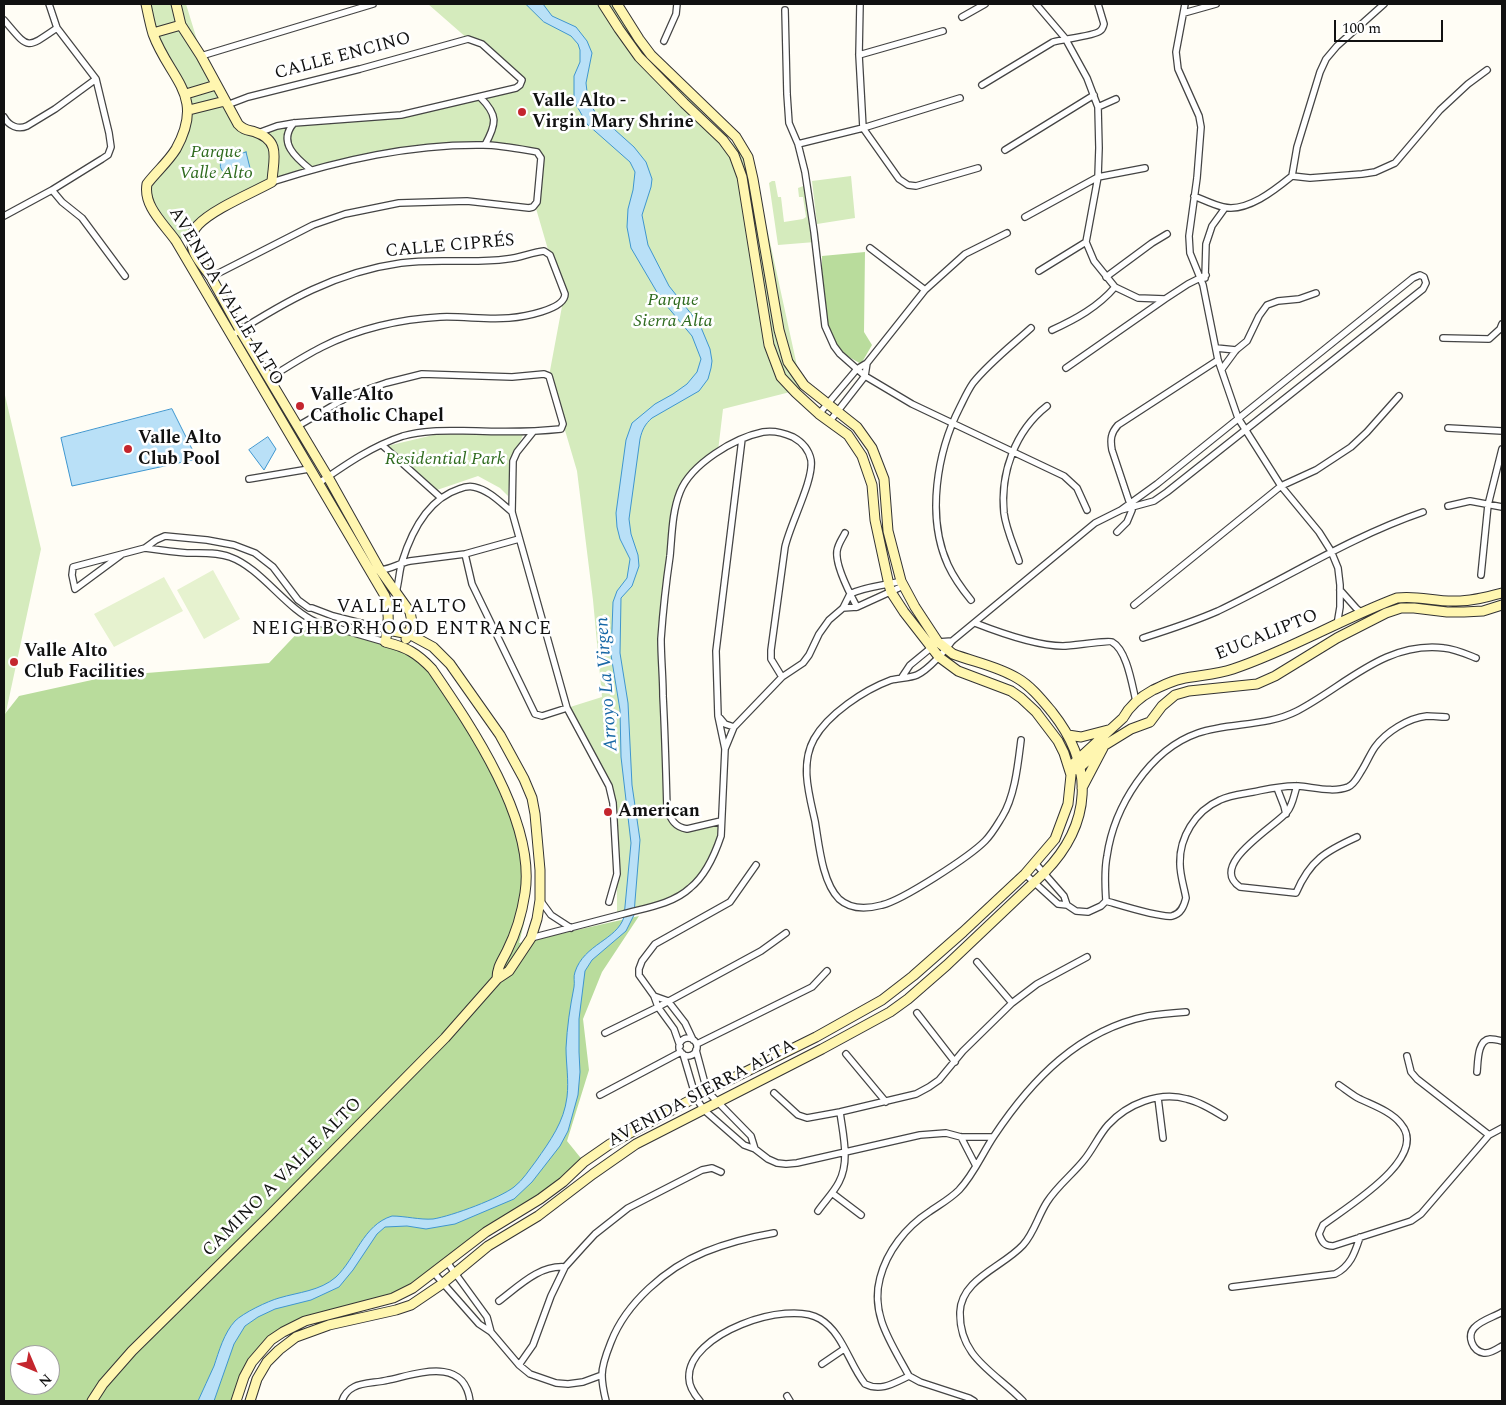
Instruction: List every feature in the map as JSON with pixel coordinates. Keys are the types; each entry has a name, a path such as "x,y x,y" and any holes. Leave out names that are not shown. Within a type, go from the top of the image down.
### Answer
{"street":[{"path":"4,216 52,190 102,159 108,155 111,147 96,79 57,28 49,4"},
{"name":"AVENIDA VALLE ALTO","path":"146,4 153,33 186,94 189,110 187,122 175,150 147,184 145,191 147,199 152,209 176,241 385,596 388,605 388,630 385,642"},
{"path":"176,4 181,25 201,56 241,128 257,133 269,140 274,149 272,182"},
{"path":"201,56 373,4"},
{"path":"604,4 639,57 723,140 734,155 743,184 769,345 775,364 781,377 796,393 819,414 848,435 862,456 872,485 875,520 890,588 904,612 935,645 946,650"},
{"path":"617,4 639,40 651,55 736,137 748,157 754,180 779,330 788,362 804,385 827,405 857,426 878,461 884,480 888,531 902,583 935,645 939,657 958,671 1011,691 1021,698 1036,712 1058,741 1070,771"},
{"path":"664,41 676,14 677,4"},
{"path":"860,4 859,55 863,128 899,179 908,185 916,186 978,168"},
{"path":"962,17 984,4"},
{"path":"1036,4 1065,38 1094,94 1098,107 1100,148 1098,177 1086,242 1094,261 1115,287 1138,298 1165,299"},
{"path":"982,85 1053,42 1065,38 1095,34 1104,24 1098,4"},
{"path":"1185,4 1176,52 1178,69 1202,127 1189,236 1190,253 1203,285 1218,360 1238,418 1280,486 1319,532 1331,551 1338,568 1340,608 1337,625"},
{"path":"1184,13 1216,4"},
{"path":"1194,196 1225,208 1240,207 1263,198 1292,176 1299,138 1326,59 1337,46 1384,4"},
{"path":"785,10 789,123 798,144 810,202 825,326 837,350 865,376 912,404 1069,480 1077,488 1087,510"},
{"path":"4,20 22,41 29,44 34,43 57,28"},
{"path":"153,33 181,25"},
{"path":"859,55 942,31"},
{"name":"CALLE ENCINO","path":"226,103 468,39 482,44 521,78 520,85 516,88 480,97"},
{"path":"1292,176 1310,178 1362,174 1381,170 1396,163 1440,110 1468,84 1487,70"},
{"path":"4,117 6,122 23,128 55,109 96,79"},
{"path":"186,94 216,85"},
{"path":"1005,150 1094,94"},
{"path":"257,133 294,123 401,115 480,97 494,114 494,125 484,145"},
{"path":"798,144 863,128 960,98"},
{"path":"1098,107 1116,100"},
{"path":"189,110 226,103"},
{"path":"697,115 705,106"},
{"path":"294,123 290,128 288,142 291,152 311,170"},
{"path":"176,241 192,234 197,226 208,216 272,182 352,159 390,152 484,145 531,151 539,153 541,158 537,202 529,208 467,201 399,203 345,214 313,225 211,277"},
{"path":"1025,217 1098,177 1145,168"},
{"path":"52,190 62,202 82,218 125,276"},
{"path":"1203,285 1206,275 1206,244 1212,226 1225,208"},
{"path":"819,414 858,369 867,363 924,290 965,254 1007,233"},
{"name":"AVENIDA VALLE ALTO","path":"192,234 192,245 198,259 211,277 380,570 412,616 409,634"},
{"path":"1106,277 1167,234"},
{"path":"1039,271 1086,242"},
{"path":"870,248 924,290"},
{"name":"CALLE CIPRÉS","path":"231,336 296,296 319,285 350,274 400,263 440,260 507,259 544,251 549,253 565,294 562,303 553,308 508,318 439,317 396,322 352,334 322,347 269,378"},
{"path":"1066,368 1165,299 1206,275"},
{"path":"1021,740 1014,785 1004,815 984,842 974,851 931,879 884,905 861,909 848,906 834,893 828,882 823,865 807,781 809,750 813,740 828,720 871,688 902,677 916,675 939,657 952,641 1084,532 1106,517 1131,505 1413,278 1420,275 1424,277 1426,282 1423,289 1160,497 1146,504 1131,505"},
{"path":"1052,330 1094,307 1105,299 1115,287"},
{"path":"1222,369 1236,350 1247,341 1260,316 1271,302 1299,299 1316,293"},
{"path":"1443,338 1489,339 1500,329 1502,324"},
{"path":"970,600 957,583 947,564 939,536 936,499 941,458 952,424 972,384 1031,328"},
{"path":"1216,348 1236,350"},
{"path":"1117,532 1130,517 1131,505 1112,450 1113,430 1218,360"},
{"path":"830,421 865,376 867,363"},
{"path":"298,426 350,395 422,374 512,377 540,374 549,376 563,424 561,429 533,432 437,430 404,436 346,464 319,483"},
{"path":"1134,605 1280,486 1316,470 1351,447 1399,396"},
{"path":"1020,561 1004,515 1006,477 1012,451 1028,424 1047,406"},
{"path":"1448,428 1502,430"},
{"path":"533,432 517,452 514,461 512,512 568,708 609,786 613,803 617,874 610,902"},
{"path":"721,821 687,829 682,828 672,820 667,809 661,640 675,514 680,491 690,476 718,451 742,439 764,432 781,432 802,442 810,459 811,470 785,546 771,650 771,659 782,676"},
{"path":"530,938 657,905 680,895 690,888 701,876 718,846 725,749 718,716 717,637 742,439"},
{"path":"382,445 440,497"},
{"path":"1481,575 1488,505 1502,450"},
{"path":"249,479 310,469"},
{"path":"396,592 402,562 414,533 422,519 440,497 468,486 476,487 498,499 512,512"},
{"path":"1448,506 1470,501 1502,507"},
{"path":"1142,638 1169,630 1218,611 1331,551 1392,523 1424,512"},
{"path":"845,533 838,545 838,560 850,594 857,607"},
{"path":"121,555 109,566 75,589 72,574 74,567 145,548 156,540 169,536 234,545 255,553 273,567 298,600 309,608 333,616 409,634 432,647 450,664 500,734 532,798 540,870 540,900 537,919 530,938 509,971 498,979 497,970 507,951 523,909 526,870 522,841 500,781 479,741 432,669 423,659 401,646 305,618 245,565 229,556 168,552 145,548"},
{"path":"380,570 394,568 402,562 465,554 519,539"},
{"path":"465,554 472,584 535,714 542,716 568,708"},
{"path":"843,608 857,607 902,583"},
{"path":"725,749 734,727 782,676 803,663 829,620 843,608 850,594 869,587 890,588"},
{"path":"1340,590 1362,613"},
{"name":"EUCALIPTO","path":"1070,771 1123,718 1128,708 1136,700 1153,690 1181,679 1202,677 1231,670 1292,647 1397,598 1409,596 1454,602 1482,599 1502,593"},
{"name":"EUCALIPTO","path":"1078,763 1130,729 1150,722 1162,706 1175,695 1189,691 1251,685 1268,680 1337,638 1394,610 1414,608 1464,612 1483,611 1502,605"},
{"path":"975,623 1044,644 1062,646 1083,645 1109,640 1114,643 1122,654 1128,668 1136,700"},
{"path":"401,646 409,634"},
{"path":"902,677 910,665 935,645 952,641"},
{"path":"1025,874 1058,904 1067,905 1076,911 1088,912 1101,906 1106,901 1106,856 1113,830 1125,799 1144,772 1175,745 1198,733 1268,722 1282,717 1316,700 1373,662 1401,652 1426,647 1445,648 1476,658"},
{"name":"AVENIDA SIERRA ALTA","path":"250,1401 257,1379 267,1362 279,1350 296,1338 329,1325 396,1310 411,1304 442,1284 488,1246 538,1216 636,1144 890,1012 947,965 1056,861 1076,829 1082,799 1078,763 1068,735 1045,703 1017,678 946,650"},
{"path":"1153,690 1162,706"},
{"path":"718,716 725,724 734,727"},
{"path":"1106,901 1164,915 1172,916 1178,913 1183,909 1186,898 1180,865 1181,848 1186,834 1196,818 1206,808 1219,800 1233,795 1277,788 1297,786 1334,789 1347,787 1355,781 1381,739 1390,732 1416,718 1426,716 1446,717"},
{"path":"1123,718 1130,729"},
{"path":"1068,735 1081,737 1111,730"},
{"path":"1082,788 1105,745"},
{"name":"AVENIDA SIERRA ALTA","path":"236,1401 244,1377 252,1362 271,1340 283,1332 305,1321 393,1298 413,1288 486,1232 524,1210 563,1182 584,1162 610,1144 707,1091 816,1037 882,1000 913,976 1025,874 1055,839 1068,804 1070,771"},
{"path":"1297,786 1286,814 1260,834 1237,858 1231,873 1232,879 1240,887 1296,893 1307,870 1317,859 1332,848 1357,837"},
{"path":"1277,788 1286,814"},
{"path":"1034,863 1064,896 1067,905"},
{"path":"756,865 730,902 655,944 639,968 639,975 674,1029 696,1098 704,1110 744,1145 755,1149 768,1159 786,1164 946,1132 961,1138 993,1137"},
{"path":"540,900 551,915 571,928"},
{"path":"605,1033 658,1007 761,951 786,932"},
{"path":"774,1093 798,1115 807,1118 916,1094 929,1087 955,1062 975,1038 1012,1003 1037,984 1087,957"},
{"path":"976,962 1012,1003"},
{"path":"681,1050 689,1055 695,1045 812,988 827,971"},
{"name":"CAMINO A VALLE ALTO","path":"92,1401 103,1384 132,1351 445,1038 498,979"},
{"path":"654,996 668,1001 685,1023 695,1045 707,1091 751,1136 755,1149"},
{"path":"882,1000 890,1012"},
{"path":"970,1400 920,1382 909,1376 881,1322 877,1307 880,1278 890,1253 900,1238 920,1219 949,1200 960,1189 993,1137 1021,1098 1047,1069 1099,1033 1125,1022 1149,1016 1186,1012"},
{"path":"917,1013 955,1062"},
{"path":"600,1096 681,1050 685,1039 695,1045"},
{"path":"1478,1072 1482,1044 1490,1039 1502,1041"},
{"path":"846,1054 886,1102"},
{"path":"1407,1056 1411,1072 1417,1079 1489,1135"},
{"path":"1339,1085 1394,1117 1405,1128 1407,1143 1396,1166 1383,1179 1323,1224 1319,1234 1323,1244 1327,1246 1333,1246 1411,1221 1421,1214 1489,1135 1502,1128"},
{"path":"1022,1401 980,1364 967,1347 960,1321 960,1309 962,1299 972,1284 1023,1245 1030,1236 1047,1201 1083,1161 1107,1126 1132,1106 1145,1100 1178,1097 1189,1099 1224,1117"},
{"path":"1158,1098 1163,1138"},
{"path":"818,1210 832,1193 844,1170 846,1153 840,1112"},
{"path":"730,1133 739,1124"},
{"path":"961,1138 976,1166"},
{"path":"519,1365 533,1345 551,1296 565,1267 595,1234 628,1208 702,1170 712,1168 721,1172"},
{"path":"563,1182 571,1191"},
{"path":"832,1193 862,1215"},
{"path":"606,1401 602,1374 605,1359 614,1334 626,1314 643,1293 673,1270 704,1252 751,1237 774,1233"},
{"path":"1232,1287 1336,1274 1353,1257 1360,1237"},
{"path":"447,1262 487,1317 491,1332"},
{"path":"499,1301 538,1272 555,1266 565,1267"},
{"path":"434,1273 479,1324 491,1332 519,1365 530,1374 556,1383 568,1384 583,1382 602,1374"},
{"path":"467,1310 476,1302"},
{"path":"700,1401 691,1389 689,1382 690,1366 694,1358 709,1342 739,1324 791,1312 802,1312 812,1315 830,1327 865,1384 881,1388 909,1376"},
{"path":"1502,1312 1477,1325 1472,1329 1470,1336 1476,1350 1484,1353 1502,1346"},
{"path":"822,1364 844,1349"},
{"path":"342,1401 349,1390 355,1386 435,1371 445,1371 460,1378 466,1387 470,1401"}],"green space":[{"name":"Parque Sierra Alta","path":"146,4 186,4 197,40 241,128 257,133 275,126 401,115 524,87 525,78 468,39 428,4 615,4 643,52 753,164 802,389 723,409 718,451 690,476 676,504 661,640 667,809 672,821 687,829 721,821 721,836 701,876 680,895 617,916 617,874 609,786 567,708 602,697 593,600 577,471 549,376 563,301 535,205 541,158 531,151 485,145 390,152 280,180 209,216 192,234 176,241 152,209 147,184 175,149 189,110 153,33"},
{"path":"851,176 855,218 817,224 812,181"},
{"path":"775,181 778,197 781,197 784,222 806,217 803,197 799,197 798,188 806,185 815,242 778,245 769,183"},
{"path":"865,252 864,332 872,345 861,364 841,351 830,332 824,306 822,256"},
{"path":"4,391 41,549 4,715"},
{"name":"Residential Park","path":"442,433 523,435 511,462 508,496 500,488 478,476 437,490 387,446"},
{"path":"213,570 240,619 204,639 177,590"},
{"path":"164,577 183,611 114,647 94,614"},
{"path":"313,624 401,646 423,659 487,754 511,806 526,864 526,915 519,943 639,916 602,972 583,1019 589,1070 567,1141 584,1162 413,1288 283,1332 262,1350 236,1401 4,1401 4,715 19,696 110,676 269,663 304,626"}],"water":[{"path":"526,4 543,4 552,16 576,27 587,41 592,53 586,83 588,100 595,112 634,147 646,162 652,179 642,215 648,245 669,286 700,325 710,349 712,361 708,379 699,391 652,418 644,427 640,439 629,519 639,566 632,586 621,598 620,653 628,703 632,785 640,840 634,915 626,931 592,960 585,971 579,1019 580,1072 578,1095 568,1131 560,1146 532,1182 514,1199 455,1224 426,1229 407,1226 385,1227 377,1234 339,1287 311,1300 275,1309 245,1326 234,1344 214,1401 198,1401 225,1337 231,1326 239,1318 279,1298 316,1288 330,1282 343,1269 367,1234 382,1220 392,1216 433,1219 452,1214 498,1196 514,1187 523,1178 551,1139 563,1115 568,1084 566,1040 575,972 585,955 615,931 624,917 631,843 621,757 620,710 611,655 613,602 617,591 627,578 630,559 620,539 616,513 626,440 632,423 655,404 687,384 697,372 701,359 692,336 661,299 631,248 627,227 628,209 635,172 630,162 587,124 574,101 574,76 580,62 578,44 571,36 544,22"},
{"path":"246,152 250,168 229,178 220,166 221,162 229,157"},
{"name":"Valle Alto Club Pool","path":"172,409 197,459 72,486 61,438"},
{"path":"268,437 276,449 264,470 249,450"}],"place":[{"name":"Valle Alto - Virgin Mary Shrine","path":"522,112"},
{"name":"Valle Alto Catholic Chapel","path":"300,406"},
{"name":"Valle Alto Club Pool","path":"128,449"},
{"name":"Valle Alto Club Facilities","path":"14,662"},
{"name":"American","path":"608,812"}],"district":[{"name":"VALLE ALTO NEIGHBORHOOD ENTRANCE","path":"402,619"}],"park label":[{"name":"Parque Valle Alto","path":"216,163"}],"water label":[{"name":"Arroyo La Virgen","path":"608,684"}]}
